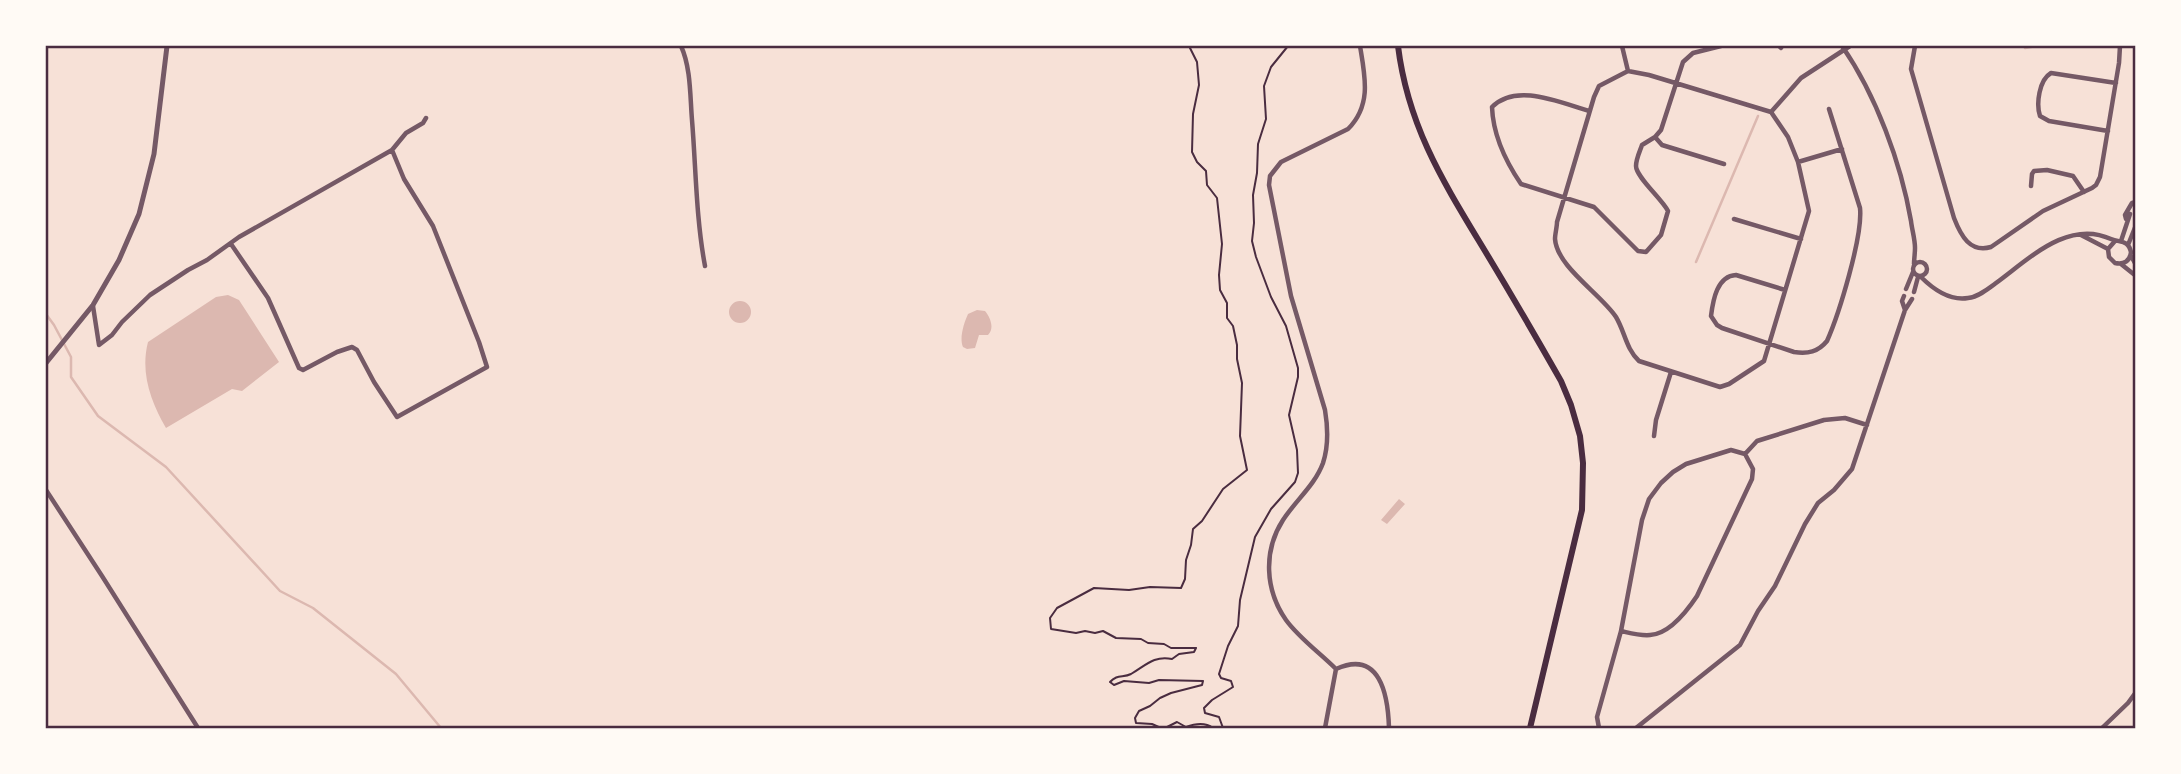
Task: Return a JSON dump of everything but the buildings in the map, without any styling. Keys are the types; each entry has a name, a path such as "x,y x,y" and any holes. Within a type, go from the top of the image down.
{"main road":[{"path":"1398,46 1414,118 1432,162 1561,381 1580,436 1584,489 1579,530 1531,729"}],"street":[{"path":"46,363 93,305 119,260 139,215 154,154 167,46"},
{"path":"681,46 685,54 692,99 698,205 705,266"},
{"path":"1336,669 1288,623 1270,587 1270,556 1275,537 1282,522 1310,486 1322,464 1328,427 1291,296 1269,185 1270,176 1281,162 1348,129 1356,121 1362,111 1366,78 1360,46"},
{"path":"1622,46 1628,71"},
{"path":"1589,111 1525,94 1497,102 1492,107 1492,116 1508,163 1521,184 1594,207 1638,251 1646,252 1661,235 1668,211 1636,170 1642,145 1661,130 1683,62 1688,56 1721,46"},
{"path":"1771,112 1801,78 1843,47 1850,46"},
{"path":"1915,46 1910,69 1954,218 1959,231 1970,245 1978,248 1992,247 2043,211 2096,185 2100,177 2108,131 2120,46"},
{"path":"1843,47 1880,117 1907,198 1915,248 1913,272 1906,289"},
{"path":"1628,71 1771,112 1788,137 1798,162 1809,211 1765,361 1720,387 1639,361 1631,354 1616,318 1571,269 1558,249 1555,238 1564,197 1589,111 1599,86 1628,71"},
{"path":"2108,131 2049,121 2040,116 2038,106 2043,81 2051,73 2116,83"},
{"path":"1785,290 1730,275 1720,283 1711,316 1717,325 1805,354 1822,347 1831,333 1860,231 1861,218 1829,109"},
{"path":"93,305 99,345 150,295 239,237 391,150 406,133 423,123 426,118"},
{"path":"1655,137 1662,145 1724,164"},
{"path":"1798,162 1842,149"},
{"path":"230,244 268,298 299,368 303,369 352,347 357,350 397,417 487,367 433,226 404,179 391,150"},
{"path":"2031,186 2034,171 2047,170 2073,176 2084,192"},
{"path":"2108,249 2118,241 2132,210"},
{"path":"1734,219 1801,239"},
{"path":"2136,225 2128,244 2136,265"},
{"path":"1913,272 1946,295 1964,299 1990,288 2060,239 2090,233 2128,244"},
{"path":"2081,235 2108,249"},
{"path":"1915,248 1934,288"},
{"path":"2108,249 2110,260 2121,264 2136,276"},
{"path":"2121,264 2131,255"},
{"path":"1914,264 1923,263"},
{"path":"1909,279 1925,275 1927,271"},
{"path":"1914,292 1918,278"},
{"path":"1904,296 1902,300 1905,310"},
{"path":"1636,729 1740,645 1775,586 1811,513 1852,469 1905,310 1912,299"},
{"path":"1654,436 1656,420 1671,372"},
{"path":"1745,454 1757,441 1824,419 1845,418 1867,425"},
{"path":"1598,729 1597,718 1621,631 1642,520 1649,499 1661,483 1686,464 1731,450 1745,454 1753,469 1752,479 1697,596 1686,612 1654,635 1621,631"},
{"path":"46,490 198,729"},
{"path":"1336,669 1354,663 1364,664 1376,673 1383,691 1389,729"},
{"path":"1325,729 1336,669"},
{"path":"2102,729 2136,692"}],"path":[{"path":"1189,46 1197,62 1199,85 1192,114 1192,152 1206,171 1207,185 1217,202 1222,244 1220,290 1227,303 1227,318 1233,326 1237,345 1241,380 1240,436 1247,470 1225,487 1202,522 1193,529 1185,579 1181,588 1094,588 1060,606 1049,622 1050,628 1056,631 1103,631 1116,638 1141,639 1171,648 1196,648 1194,652 1172,659 1163,658 1145,663 1131,673 1116,676 1110,682 1114,685 1124,681 1203,681 1202,685 1162,696 1139,711 1135,718 1136,723 1152,724 1163,729 1179,722 1186,727 1205,724 1213,729"},
{"path":"1223,729 1220,719 1205,713 1203,708 1233,687 1231,681 1219,674 1239,621 1240,600 1252,544 1267,515 1293,485 1298,472 1297,450 1289,415 1298,368 1286,326 1255,257 1252,242 1252,195 1257,173 1258,145 1266,120 1264,86 1271,67 1288,46"}],"shaded area":[{"path":"228,295 239,300 279,362 242,391 232,389 166,428 148,387 145,365 148,342 216,297"},
{"path":"740,301 748,304 751,312 748,320 740,323 732,320 729,312 732,304"},
{"path":"977,310 987,313 991,329 988,335 979,335 975,348 967,349 962,343 964,326 968,314"},
{"path":"1399,499 1405,504 1387,524 1381,520"}],"waterway":[{"path":"2025,48 2036,46"},
{"path":"1696,262 1758,116"},
{"path":"46,314 71,357 71,377 98,416 166,467 280,591 313,608 396,674 441,728"}]}
